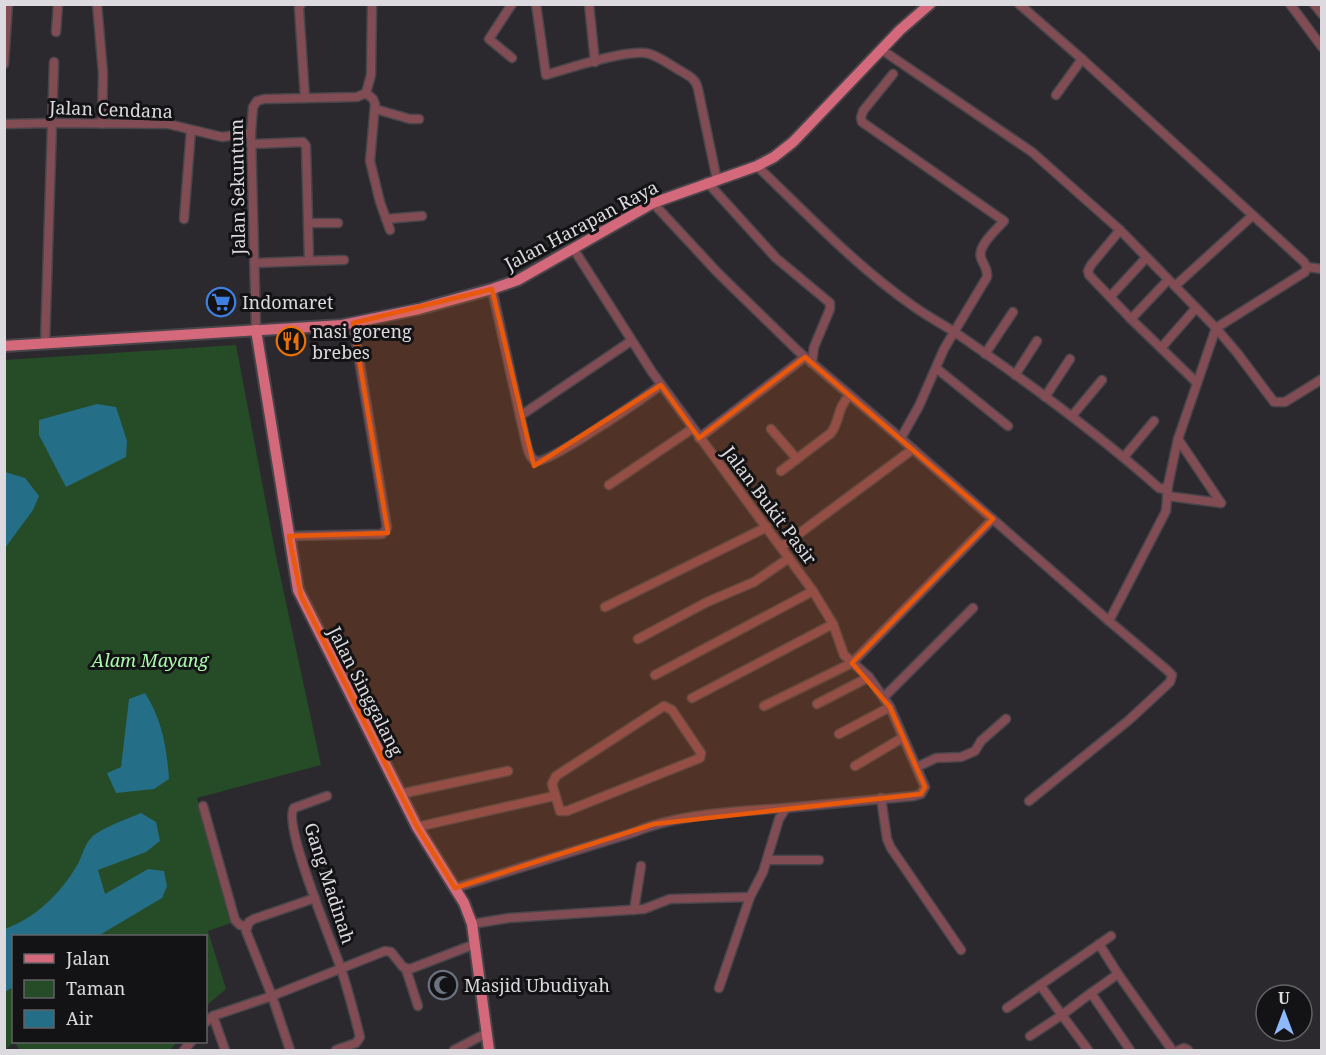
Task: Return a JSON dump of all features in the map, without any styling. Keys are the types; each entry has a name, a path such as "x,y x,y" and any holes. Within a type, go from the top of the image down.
{"main road":[{"name":"Jalan Harapan Raya","path":"4,346 353,323 419,309 518,280 653,203 774,158 793,142 900,30 930,4"},
{"name":"Jalan Singgalang","path":"256,330 289,536 301,596 417,828 464,903 472,924 489,1050"}],"street":[{"path":"4,64 8,4"},
{"path":"56,32 58,4"},
{"path":"97,4 103,73 102,124"},
{"path":"301,4 299,8 304,98"},
{"path":"372,4 371,75 366,93 373,99 375,109 370,161 390,230"},
{"path":"512,4 489,39 512,58"},
{"path":"536,4 546,75 639,53 648,54 667,62 695,80 712,181 776,258 830,303 830,309 809,360 699,438"},
{"path":"589,4 595,62"},
{"path":"1019,4 1082,59 1307,267"},
{"path":"1290,4 1322,47"},
{"path":"1314,4 1322,14"},
{"path":"882,50 1032,152 1120,230 1216,328 1274,402 1285,402 1322,380"},
{"path":"1056,95 1082,59"},
{"path":"45,344 54,62"},
{"path":"893,74 863,111 862,122 1004,221 980,251 988,273 987,277 944,349 902,438"},
{"name":"Jalan Sekuntum","path":"256,330 251,144 253,107 257,101 264,99 357,97 366,93"},
{"path":"375,109 410,119 419,119"},
{"name":"Jalan Cendana","path":"4,124 168,124 222,137 251,133"},
{"path":"184,219 191,130"},
{"path":"251,144 303,142 306,144 309,261"},
{"path":"757,166 838,244 913,307 955,332 1045,396 1163,487 1167,496 1166,511 1110,621"},
{"path":"653,203 718,273 809,360 902,438 1172,675 1170,682 1129,720 1029,801"},
{"path":"386,219 422,216"},
{"path":"1131,319 1252,216"},
{"path":"308,224 338,223"},
{"path":"1120,230 1088,271 1131,319 1197,383"},
{"name":"Jalan Bukit Pasir","path":"573,248 661,385 813,591 833,624 844,655 869,677 890,707 925,787 921,794 881,798"},
{"path":"1110,297 1146,258"},
{"path":"255,263 344,260"},
{"path":"1307,267 1322,268"},
{"path":"1163,487 1216,328 1305,272 1307,267"},
{"path":"492,289 520,416 532,458 540,462 575,442 661,385"},
{"path":"1161,348 1196,308"},
{"path":"985,354 1013,312"},
{"path":"289,536 382,534 387,528 353,323"},
{"path":"520,416 631,341"},
{"path":"1015,375 1037,341"},
{"path":"1045,396 1071,359"},
{"path":"936,368 1008,426"},
{"path":"1072,416 1102,380"},
{"path":"781,471 831,433 841,405 850,395"},
{"path":"1124,457 1154,421"},
{"path":"609,485 692,429"},
{"path":"771,429 796,459"},
{"path":"1167,496 1221,502 1178,439"},
{"path":"781,547 913,449"},
{"path":"764,706 852,663 993,519"},
{"path":"605,607 767,527"},
{"path":"638,639 707,602 754,582 789,558"},
{"path":"656,675 813,591"},
{"path":"884,697 973,608"},
{"path":"692,698 833,624"},
{"path":"817,704 869,677"},
{"path":"664,706 672,710 702,756 567,811 558,810 554,796 552,784 556,776 664,706"},
{"path":"839,734 890,707"},
{"path":"917,767 936,758 961,757 975,751 981,741 1006,719"},
{"path":"855,766 903,738"},
{"path":"400,794 508,771"},
{"name":"Gang Madinah","path":"327,796 291,811 298,849 341,967 360,1037 356,1043 336,1050"},
{"path":"417,828 554,796"},
{"path":"455,888 621,837 654,824 684,818 881,798 887,839 891,848 961,950"},
{"path":"203,806 235,920 240,925 247,926"},
{"path":"719,988 750,897 767,860 779,819 786,808"},
{"path":"767,860 819,860"},
{"path":"634,910 641,866"},
{"path":"472,924 509,918 644,909 670,899 750,897"},
{"path":"290,1050 272,996 246,931 247,926 254,919 315,898"},
{"path":"1007,1008 1111,936"},
{"path":"406,969 475,944"},
{"path":"1099,945 1172,1050"},
{"path":"207,1021 213,1016 388,951 406,969 418,1006"},
{"path":"1030,1036 1118,974"},
{"path":"1040,986 1088,1050"},
{"path":"1091,993 1131,1050"},
{"path":"213,1016 225,1050"},
{"path":"454,1050 487,1033"},
{"path":"1179,1050 1184,1048 1188,1050"}],"highlighted area":[{"path":"492,289 534,466 661,385 699,438 805,357 993,519 852,663 890,707 925,787 921,794 654,824 455,888 417,827 301,596 289,536 388,533 353,323"}],"green space":[{"name":"Alam Mayang","path":"236,345 276,556 321,765 197,798 231,923 208,931 226,989 207,1005 207,935 12,935 13,1043 5,1050 5,360"},
{"path":"15,1043 176,1043 170,1050 20,1050"}],"water":[{"path":"97,404 116,407 127,441 126,457 66,487 39,435 39,420"},
{"path":"5,472 25,478 39,496 33,510 5,548"},
{"path":"145,693 156,713 163,734 169,779 154,789 116,793 107,773 121,767 129,699"},
{"path":"141,813 156,822 160,841 146,852 98,870 105,894 148,869 164,871 167,886 162,898 100,935 12,935 12,988 5,992 5,929 46,904 70,877 91,838"}],"place":[{"name":"Indomaret","path":"221,302"},
{"name":"nasi goreng brebes","path":"291,341"},
{"name":"Masjid Ubudiyah","path":"443,985"}]}
